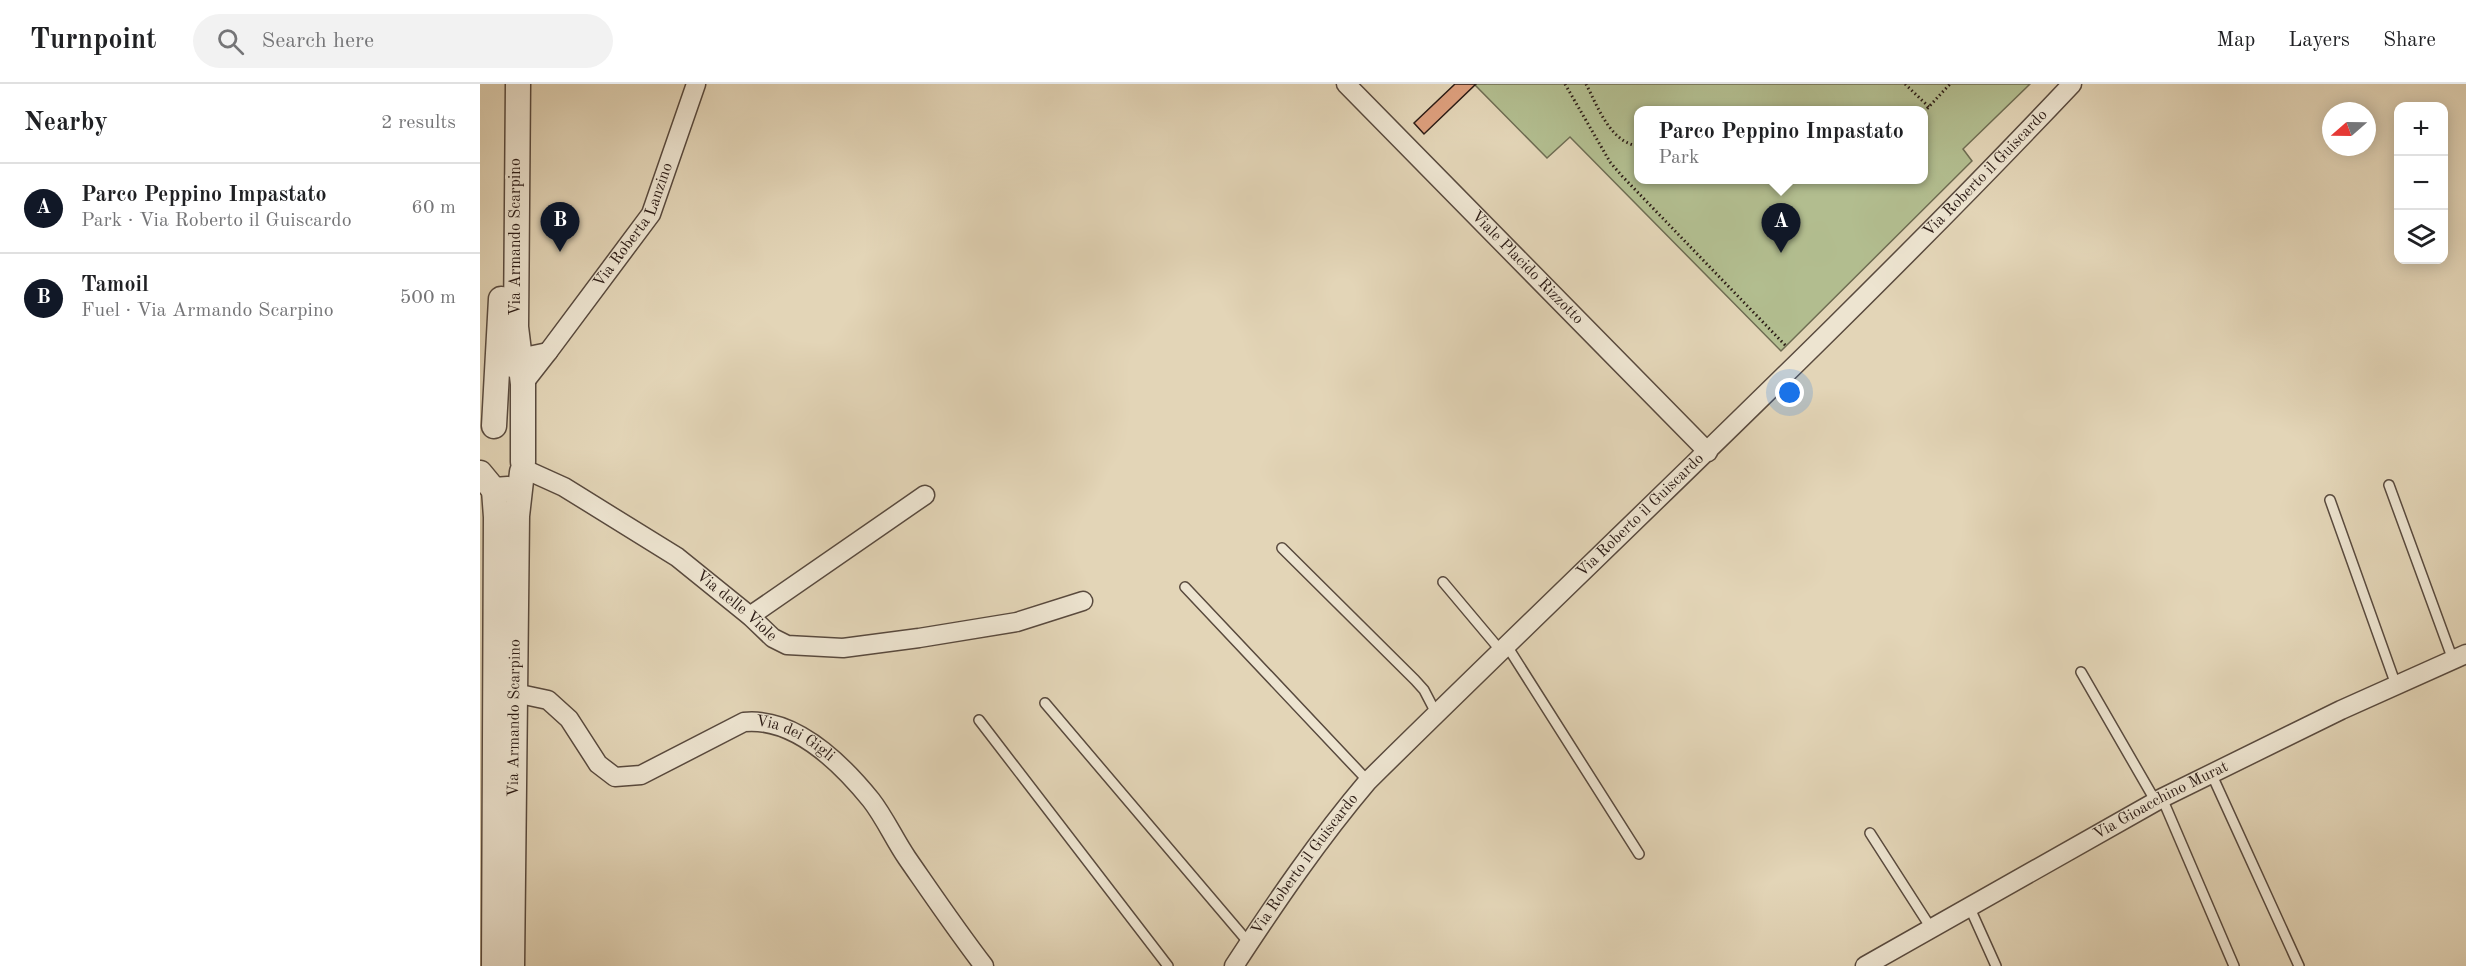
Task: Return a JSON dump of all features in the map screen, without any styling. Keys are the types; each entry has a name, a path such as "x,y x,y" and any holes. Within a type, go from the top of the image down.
{"street":[{"name":"Via Armando Scarpino","path":"487,435 494,391 500,324 502,84"},
{"name":"Via Armando Scarpino","path":"512,966 517,516 522,467 523,384 516,327 518,84"},
{"name":"Via Roberta Lanzino","path":"523,384 651,214 696,84"},
{"name":"Viale Placido Rizzotto","path":"1346,84 1708,452"},
{"name":"Via Roberto il Guiscardo","path":"1234,966 1324,834 1368,781 1708,452 1986,175 2072,84"},
{"path":"494,391 519,358 548,352"},
{"path":"487,435 503,426 515,436 522,467 518,481 511,488 501,491 487,482"},
{"name":"Via delle Viole","path":"522,467 564,487 677,557 750,616 773,638 787,645 843,648 1017,622 1083,601"},
{"name":"Via Armando Scarpino","path":"487,482 496,517 494,966"},
{"path":"750,616 925,495"},
{"name":"Via Gioacchino Murat","path":"1865,966 2159,800 2211,773 2459,657"},
{"name":"Via dei Gigli","path":"515,693 548,700 569,719 598,764 615,777 641,775 744,722 753,721 795,733 818,747 872,801 905,855 984,966"}],"lane":[{"path":"2389,484 2459,657"},
{"path":"2330,500 2396,685"},
{"path":"1281,548 1415,680 1424,690 1436,713"},
{"path":"1443,582 1504,649 1639,854"},
{"path":"1185,587 1368,781"},
{"path":"2081,672 2159,800 2234,966"},
{"path":"1045,703 1249,943"},
{"path":"979,720 1168,966"},
{"path":"2211,773 2299,966"},
{"path":"1870,832 1931,928"},
{"path":"1969,906 1996,966"}],"path":[{"path":"1565,84 1611,162 1622,176 1786,346"},
{"path":"1586,84 1615,135 1634,145"},
{"path":"1905,84 1928,106"},
{"path":"1929,107 1950,84"}],"green space":[{"path":"1474,84 2030,84 1963,149 1972,161 1781,351 1570,137 1547,158"}],"building":[{"path":"1455,84 1476,84 1424,134 1414,123"}],"place":[{"name":"Tamoil","path":"560,252"},
{"name":"Parco Peppino Impastato","path":"1781,253"}]}
